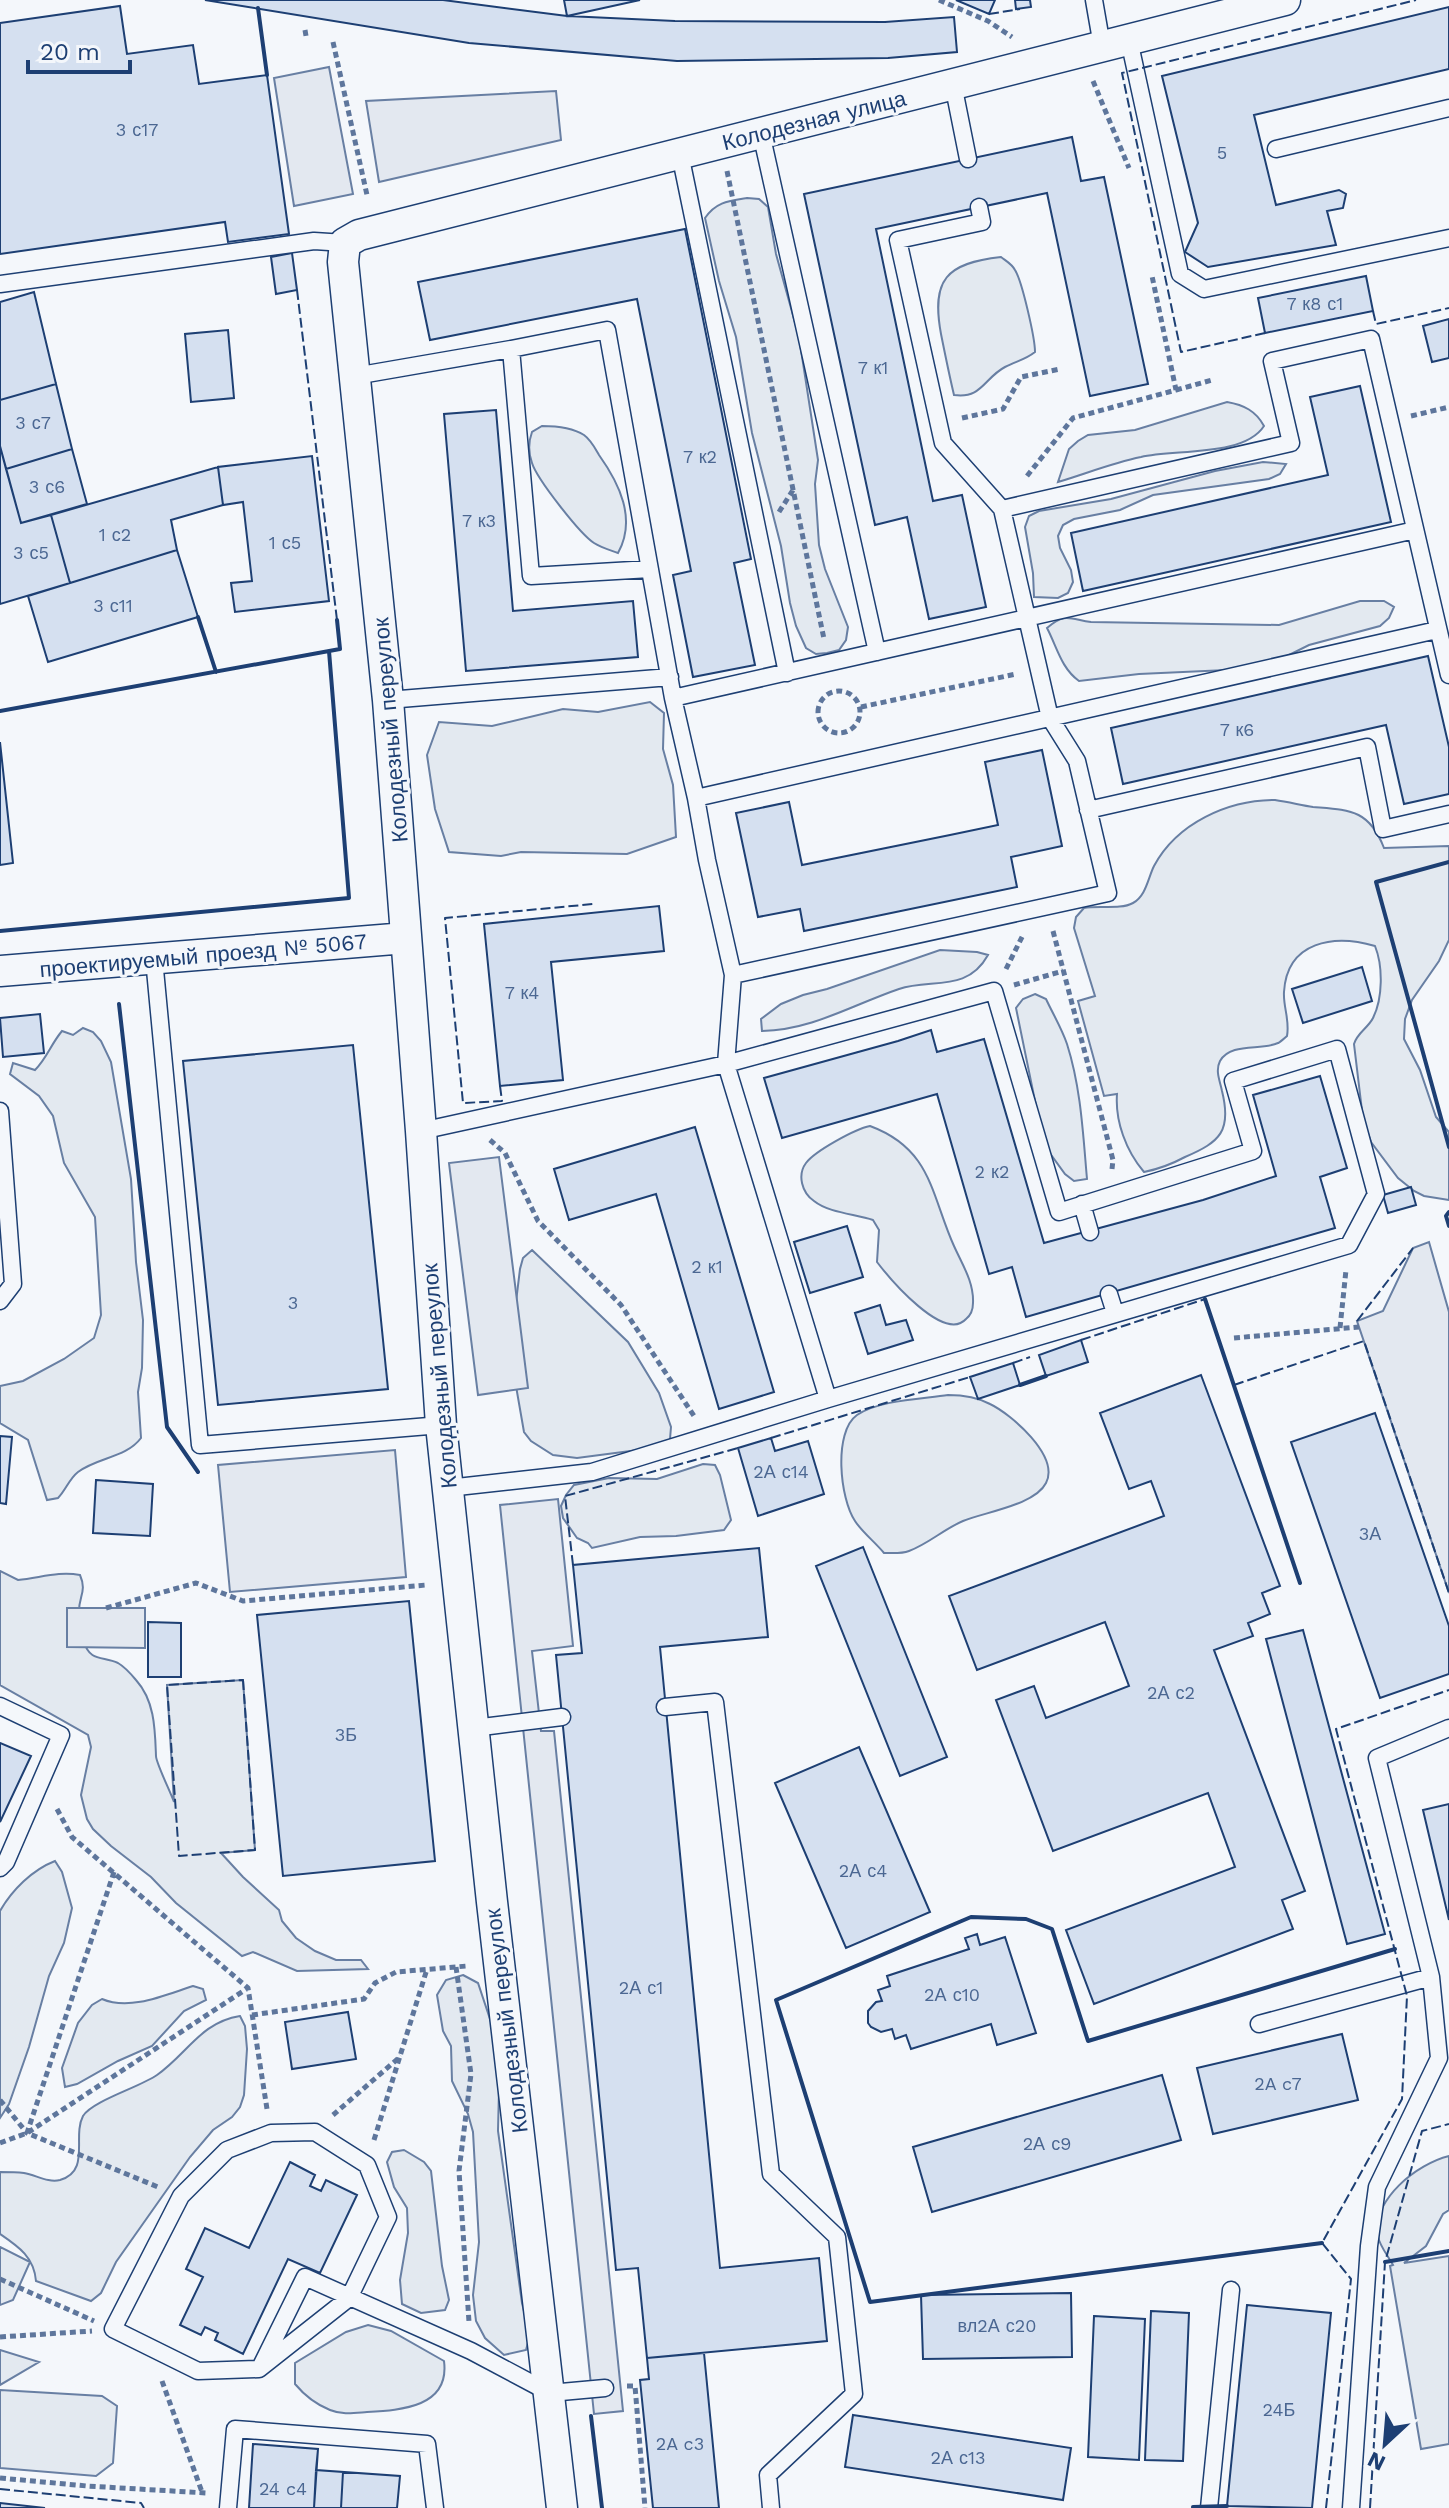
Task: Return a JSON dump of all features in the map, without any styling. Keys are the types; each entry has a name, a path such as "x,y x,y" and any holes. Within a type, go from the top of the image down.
{"street":[{"name":"Колодезная улица","path":"345,243 359,235 1285,0"},
{"name":"Колодезный переулок","path":"345,243 343,262 388,700 441,1425 562,2508"},
{"name":"проектируемый проезд № 5067","path":"0,971 406,938"}],"lane":[{"path":"1094,0 1116,43 1180,274 1204,289 1449,238"},
{"path":"953,84 968,159"},
{"path":"1276,149 1449,108"},
{"path":"761,133 877,652"},
{"path":"680,154 787,673"},
{"path":"733,975 1108,893 1077,761 1050,718 1002,509 943,443 898,240 982,222 979,207"},
{"path":"0,284 314,241 345,243"},
{"path":"355,376 607,330 673,698 733,975 726,1064 828,1399"},
{"path":"1002,509 1291,443 1272,361 1371,339 1449,675"},
{"path":"511,349 531,576 650,569"},
{"path":"673,698 1415,530"},
{"path":"696,798 1437,630"},
{"path":"388,700 670,677"},
{"path":"1088,810 1367,747 1383,829 1449,814"},
{"path":"154,959 200,1445 441,1425"},
{"path":"421,1131 726,1064 994,991 1059,1212 1253,1151 1233,1081 1337,1049 1376,1194 1349,1245 592,1472 448,1488"},
{"path":"0,1111 13,1284 0,1301"},
{"path":"1082,1204 1090,1232"},
{"path":"1109,1294 1115,1313"},
{"path":"665,1707 715,1702 771,2174 837,2237 854,2394 768,2475 771,2508"},
{"path":"0,1706 61,1735 6,1862 0,1868"},
{"path":"474,1728 562,1717"},
{"path":"1351,2508 1369,2246 1377,2187 1439,2058 1431,1977 1377,1758 1449,1728"},
{"path":"1259,2024 1431,1977"},
{"path":"315,2132 367,2165 388,2217 349,2298 259,2369 198,2371 113,2329 181,2196 227,2150 271,2133 315,2132"},
{"path":"259,2369 305,2277 471,2351 550,2393 605,2388"},
{"path":"1209,2508 1231,2290"},
{"path":"229,2501 235,2429 427,2444 435,2508"}],"path":[{"path":"939,0 988,21 1016,39"},
{"path":"333,42 367,195"},
{"path":"1091,77 1129,168 1132,183"},
{"path":"721,144 835,691"},
{"path":"1151,272 1176,390"},
{"path":"939,424 1003,409 1021,377 1060,369"},
{"path":"1002,509 1073,418 1212,380"},
{"path":"1389,420 1449,407"},
{"path":"861,707 1039,669"},
{"path":"835,691 849,693 861,707 861,717 849,732 830,732 818,717 822,699 835,691"},
{"path":"1041,908 1063,971 1113,1160"},
{"path":"994,991 1041,908"},
{"path":"994,991 1063,971"},
{"path":"468,1120 505,1153 538,1221 621,1305 707,1437"},
{"path":"1340,1328 1349,1245"},
{"path":"1234,1338 1359,1327"},
{"path":"106,1608 196,1583 243,1601 436,1584"},
{"path":"48,1765 55,1805 72,1837 248,1988 271,2133"},
{"path":"27,2133 114,1872"},
{"path":"252,2015 364,1999 375,1983 396,1972 471,1965"},
{"path":"456,1967 471,2074 459,2171 471,2351"},
{"path":"367,2165 427,1969"},
{"path":"0,2143 27,2133 248,1988"},
{"path":"315,2132 401,2056"},
{"path":"0,2100 27,2133 181,2196"},
{"path":"0,2279 113,2329"},
{"path":"0,2337 113,2329"},
{"path":"150,2346 205,2500"},
{"path":"605,2388 635,2386 645,2508"},
{"path":"0,2478 202,2493 229,2501"}],"shaded area":[{"path":"329,67 353,194 294,206 274,78"},
{"path":"556,91 561,140 379,182 366,101"},
{"path":"747,198 759,199 768,207 776,254 799,337 818,460 815,484 819,545 848,627 846,640 839,650 827,653 816,654 806,648 796,626 781,546 752,433 736,337 705,218 718,205"},
{"path":"1001,257 1018,276 1035,352 998,372 977,391 954,395 938,315 941,287 955,270 967,264"},
{"path":"1227,402 1249,410 1264,426 1241,443 1141,457 1058,482 1069,449 1088,435 1135,430"},
{"path":"542,426 564,428 584,435 606,466 619,489 626,514 626,527 618,553 597,545 579,529 536,471 529,444 532,432"},
{"path":"1263,462 1286,464 1280,474 1269,479 1153,495 1120,510 1074,519 1063,525 1058,536 1060,548 1071,570 1073,582 1068,593 1058,598 1034,597 1025,527 1029,516 1039,511 1111,499 1215,471"},
{"path":"1360,601 1384,601 1394,607 1389,618 1380,626 1309,645 1277,661 1227,670 1139,674 1079,681 1064,664 1047,628 1068,618 1091,622 1279,625"},
{"path":"650,702 664,713 663,749 673,785 676,837 627,854 521,852 501,856 449,852 435,809 427,755 439,722 492,726 563,709 598,712"},
{"path":"1275,800 1356,814 1372,826 1384,848 1449,846 1449,940 1439,961 1412,1000 1405,1019 1404,1039 1420,1070 1436,1117 1449,1132 1449,1200 1424,1196 1398,1178 1371,1142 1363,1119 1354,1044 1373,1018 1379,1001 1381,972 1375,946 1359,942 1329,942 1315,945 1294,962 1287,975 1284,992 1287,1036 1279,1043 1231,1051 1220,1061 1218,1072 1225,1105 1224,1126 1207,1146 1165,1166 1144,1172 1123,1135 1117,1094 1104,1096 1078,1001 1095,996 1074,928 1076,917 1084,908 1122,906 1137,900 1164,851 1190,826 1240,804"},
{"path":"940,950 988,955 970,975 959,980 899,989 815,1021 762,1031 761,1019 781,1004"},
{"path":"1035,994 1046,999 1065,1038 1072,1061 1081,1111 1087,1179 1074,1181 1065,1174 1044,1145 1016,1008 1023,999"},
{"path":"83,1028 93,1032 101,1041 111,1062 131,1179 143,1320 138,1392 141,1438 128,1450 78,1472 58,1498 47,1500 28,1440 0,1423 0,1386 23,1381 64,1359 94,1338 101,1315 95,1217 64,1163 53,1116 39,1096 10,1074 13,1063 35,1070 62,1031 73,1035"},
{"path":"870,1126 906,1147 918,1161 934,1192 972,1288 971,1312 956,1324 945,1323 918,1306 877,1262 879,1230 873,1220 820,1205 804,1189 801,1178 803,1168 811,1158 836,1141"},
{"path":"499,1157 528,1388 478,1395 449,1163"},
{"path":"1429,1242 1449,1312 1449,1593 1357,1321 1383,1311 1413,1248"},
{"path":"532,1250 628,1342 659,1393 671,1427 670,1439 661,1447 577,1458 553,1455 531,1441 524,1432 511,1343 520,1269 523,1258"},
{"path":"948,1395 985,1402 1021,1426 1046,1461 1046,1483 1040,1491 1021,1502 963,1521 916,1548 903,1553 884,1553 858,1525 850,1511 841,1466 844,1436 849,1424 866,1410 901,1401"},
{"path":"395,1450 406,1577 230,1592 218,1465"},
{"path":"703,1464 715,1465 720,1475 731,1520 724,1530 640,1537 592,1548 577,1538 563,1518 561,1506 574,1485 609,1478 657,1479"},
{"path":"558,1499 573,1646 532,1651 541,1731 554,1731 623,2411 594,2414 500,1505"},
{"path":"0,1571 18,1580 57,1574 80,1575 83,1589 79,1611 87,1648 93,1656 121,1665 142,1688 153,1716 157,1760 174,1802 167,1685 243,1680 255,1850 221,1853 279,1910 282,1921 296,1938 336,1960 361,1960 368,1969 297,1971 253,1952 242,1956 176,1903 151,1877 93,1829 81,1795 91,1747 88,1735 0,1685"},
{"path":"67,1608 145,1608 145,1648 67,1647"},
{"path":"55,1861 62,1872 72,1908 64,1943 49,1976 29,2047 9,2104 0,2118 0,1911 23,1882"},
{"path":"463,1975 478,1983 500,2049 498,2131 522,2303 530,2335 526,2350 504,2355 485,2338 476,2321 473,2295 479,2242 473,2132 452,2081 451,2046 443,2031 437,1995 446,1980"},
{"path":"193,1986 203,1989 206,2000 184,2011 152,2046 77,2084 65,2087 62,2068 78,2023 92,2005 102,1999 136,2003"},
{"path":"240,2016 245,2026 247,2049 244,2095 240,2107 232,2117 213,2130 190,2157 116,2262 101,2293 91,2301 36,2281 29,2259 0,2234 0,2172 24,2173 51,2180 69,2176 78,2161 80,2124 88,2110 157,2075 205,2032 226,2019"},
{"path":"404,2150 424,2162 431,2171 449,2300 445,2310 421,2313 402,2304 400,2280 408,2233 407,2208 394,2187 387,2162 392,2152"},
{"path":"1449,2156 1449,2210 1443,2214 1426,2246 1404,2263 1449,2256 1449,2444 1421,2449 1390,2266 1393,2265 1379,2239 1378,2222 1382,2209 1399,2185 1424,2167"},
{"path":"0,2247 30,2262 13,2300 0,2305"},
{"path":"368,2325 391,2331 444,2361 444,2376 432,2397 395,2410 344,2413 320,2405 295,2384 295,2363 346,2332"},
{"path":"0,2350 39,2362 0,2385"},
{"path":"0,2390 102,2396 117,2406 113,2463 96,2476 0,2468"}],"building":[{"path":"205,0 443,0 567,16 675,21 885,22 954,17 957,52 888,58 677,61 469,43"},
{"path":"564,0 640,0 567,16"},
{"path":"956,0 995,0 989,14"},
{"path":"1015,0 1030,0 1031,7 1016,9"},
{"path":"120,6 127,54 193,45 199,84 267,75 289,234 228,242 225,222 0,254 0,23"},
{"path":"1449,7 1449,69 1254,115 1276,205 1339,190 1346,194 1343,208 1327,211 1336,245 1208,267 1185,252 1198,223 1162,76"},
{"path":"1072,137 1081,181 1104,177 1148,384 1090,396 1047,193 876,229 933,501 962,495 986,607 929,619 907,517 875,525 804,194"},
{"path":"685,229 751,559 734,563 755,665 693,677 673,575 691,571 637,299 430,340 418,282"},
{"path":"292,253 297,290 276,294 271,257"},
{"path":"1366,276 1373,311 1265,333 1258,298"},
{"path":"34,292 56,384 0,400 0,302"},
{"path":"1449,319 1449,358 1432,362 1423,326"},
{"path":"228,330 234,398 191,402 185,334"},
{"path":"56,384 72,449 6,469 0,446 0,400"},
{"path":"1360,386 1391,522 1083,591 1071,533 1328,475 1310,397"},
{"path":"496,410 513,611 633,601 638,657 466,671 444,414"},
{"path":"0,446 21,523 51,515 70,583 0,604"},
{"path":"72,449 87,504 21,523 6,469"},
{"path":"312,456 329,601 235,612 231,583 252,581 243,502 223,505 218,467"},
{"path":"218,467 223,505 171,520 177,550 70,583 51,515"},
{"path":"177,550 198,617 48,662 28,596"},
{"path":"1428,656 1449,747 1449,794 1404,804 1386,725 1123,784 1111,728"},
{"path":"0,742 13,863 0,865"},
{"path":"1042,750 1062,846 1011,857 1017,887 804,931 800,909 758,917 736,813 789,802 802,865 950,835 998,825 985,762"},
{"path":"659,906 664,951 551,962 563,1080 500,1086 484,924"},
{"path":"1362,967 1372,1001 1303,1023 1292,989"},
{"path":"40,1014 44,1053 3,1057 0,1018"},
{"path":"931,1030 937,1052 984,1039 1044,1243 1203,1200 1276,1176 1253,1095 1320,1076 1347,1168 1320,1177 1335,1228 1026,1317 1012,1267 989,1274 937,1094 782,1138 764,1078"},
{"path":"353,1045 388,1389 218,1405 183,1061"},
{"path":"695,1127 774,1392 719,1409 656,1194 569,1220 554,1169"},
{"path":"1411,1187 1416,1205 1388,1213 1383,1195"},
{"path":"847,1226 863,1277 810,1293 794,1242"},
{"path":"880,1305 886,1325 906,1320 913,1340 868,1354 855,1313"},
{"path":"1081,1340 1088,1362 1046,1376 1039,1355"},
{"path":"1013,1363 1020,1385 978,1399 970,1377"},
{"path":"1201,1375 1280,1586 1262,1593 1270,1614 1248,1623 1253,1636 1214,1650 1305,1891 1282,1900 1293,1929 1094,2004 1066,1930 1235,1867 1208,1793 1053,1851 996,1700 1034,1686 1046,1718 1129,1686 1105,1622 977,1670 949,1596 1164,1516 1151,1481 1129,1489 1100,1413"},
{"path":"1375,1413 1449,1626 1449,1674 1380,1698 1291,1442"},
{"path":"0,1436 12,1437 6,1504 0,1503"},
{"path":"771,1438 775,1451 808,1441 824,1494 758,1516 738,1448"},
{"path":"96,1480 153,1484 150,1536 93,1533"},
{"path":"863,1547 947,1757 900,1776 816,1566"},
{"path":"759,1548 768,1637 660,1647 720,2268 819,2258 827,2341 647,2358 638,2268 616,2270 556,1655 582,1653 573,1565"},
{"path":"409,1601 435,1861 283,1876 257,1615"},
{"path":"148,1622 181,1623 181,1677 148,1677"},
{"path":"1303,1630 1385,1934 1347,1944 1266,1639"},
{"path":"0,1743 31,1756 0,1822"},
{"path":"859,1747 930,1912 846,1948 775,1783"},
{"path":"1449,1804 1449,1920 1423,1810"},
{"path":"977,1934 980,1945 1005,1937 1036,2033 997,2045 991,2024 911,2049 906,2035 895,2039 892,2029 881,2032 871,2027 868,2011 876,2002 882,2001 878,1990 890,1986 887,1976 969,1949 965,1938"},
{"path":"348,2012 356,2059 292,2069 285,2022"},
{"path":"1342,2034 1358,2100 1213,2134 1197,2068"},
{"path":"1162,2075 1181,2140 932,2212 913,2147"},
{"path":"290,2162 315,2175 310,2186 321,2191 326,2180 357,2195 320,2273 288,2259 243,2354 215,2340 218,2333 205,2327 201,2335 180,2325 203,2277 186,2269 205,2228 249,2248"},
{"path":"1071,2293 1072,2357 923,2359 921,2295"},
{"path":"1247,2305 1331,2313 1312,2508 1227,2506"},
{"path":"1151,2311 1189,2313 1183,2461 1145,2460"},
{"path":"1094,2316 1145,2319 1139,2460 1088,2457"},
{"path":"704,2353 719,2508 653,2508 640,2380 649,2379 647,2358"},
{"path":"853,2415 1071,2448 1063,2500 845,2467"},
{"path":"253,2444 318,2449 316,2470 400,2476 397,2508 249,2508"},
{"path":"253,2444 318,2449 314,2508 249,2508"},
{"path":"316,2470 343,2472 341,2508 314,2508"},
{"path":"343,2472 400,2476 397,2508 341,2508"},
{"path":"0,2503 45,2508 0,2508"}],"fence":[{"path":"1265,333 1181,352 1122,73 1416,0"},
{"path":"989,14 1020,9"},
{"path":"297,290 337,620"},
{"path":"1373,311 1376,324 1449,308"},
{"path":"500,1086 502,1101 463,1103 445,918 593,904"},
{"path":"1357,1321 1413,1248"},
{"path":"1081,1340 1205,1299"},
{"path":"1234,1385 1364,1341 1449,1593"},
{"path":"1013,1363 1030,1357"},
{"path":"771,1438 970,1377"},
{"path":"573,1565 565,1496 738,1448"},
{"path":"243,1680 255,1850 179,1856 167,1685 243,1680"},
{"path":"1326,2508 1351,2279 1322,2243 1402,2099 1407,1996 1336,1729 1449,1690"},
{"path":"1370,2508 1385,2262 1422,2131 1449,2124"},
{"path":"0,2489 141,2503 144,2508"}],"wall":[{"path":"258,8 267,75"},
{"path":"198,617 216,672"},
{"path":"0,711 340,649 337,620"},
{"path":"0,931 349,898 329,651"},
{"path":"1449,862 1376,882 1449,1147"},
{"path":"119,1004 167,1427 198,1472"},
{"path":"1449,1212 1446,1216 1449,1226"},
{"path":"1205,1299 1300,1583"},
{"path":"1020,1385 1046,1376"},
{"path":"1322,2243 870,2302 776,2000 971,1917 1026,1919 1052,1929 1088,2041 1395,1949"},
{"path":"1385,2262 1449,2251"},
{"path":"591,2416 602,2508"},
{"path":"1193,2507 1227,2506"}]}
